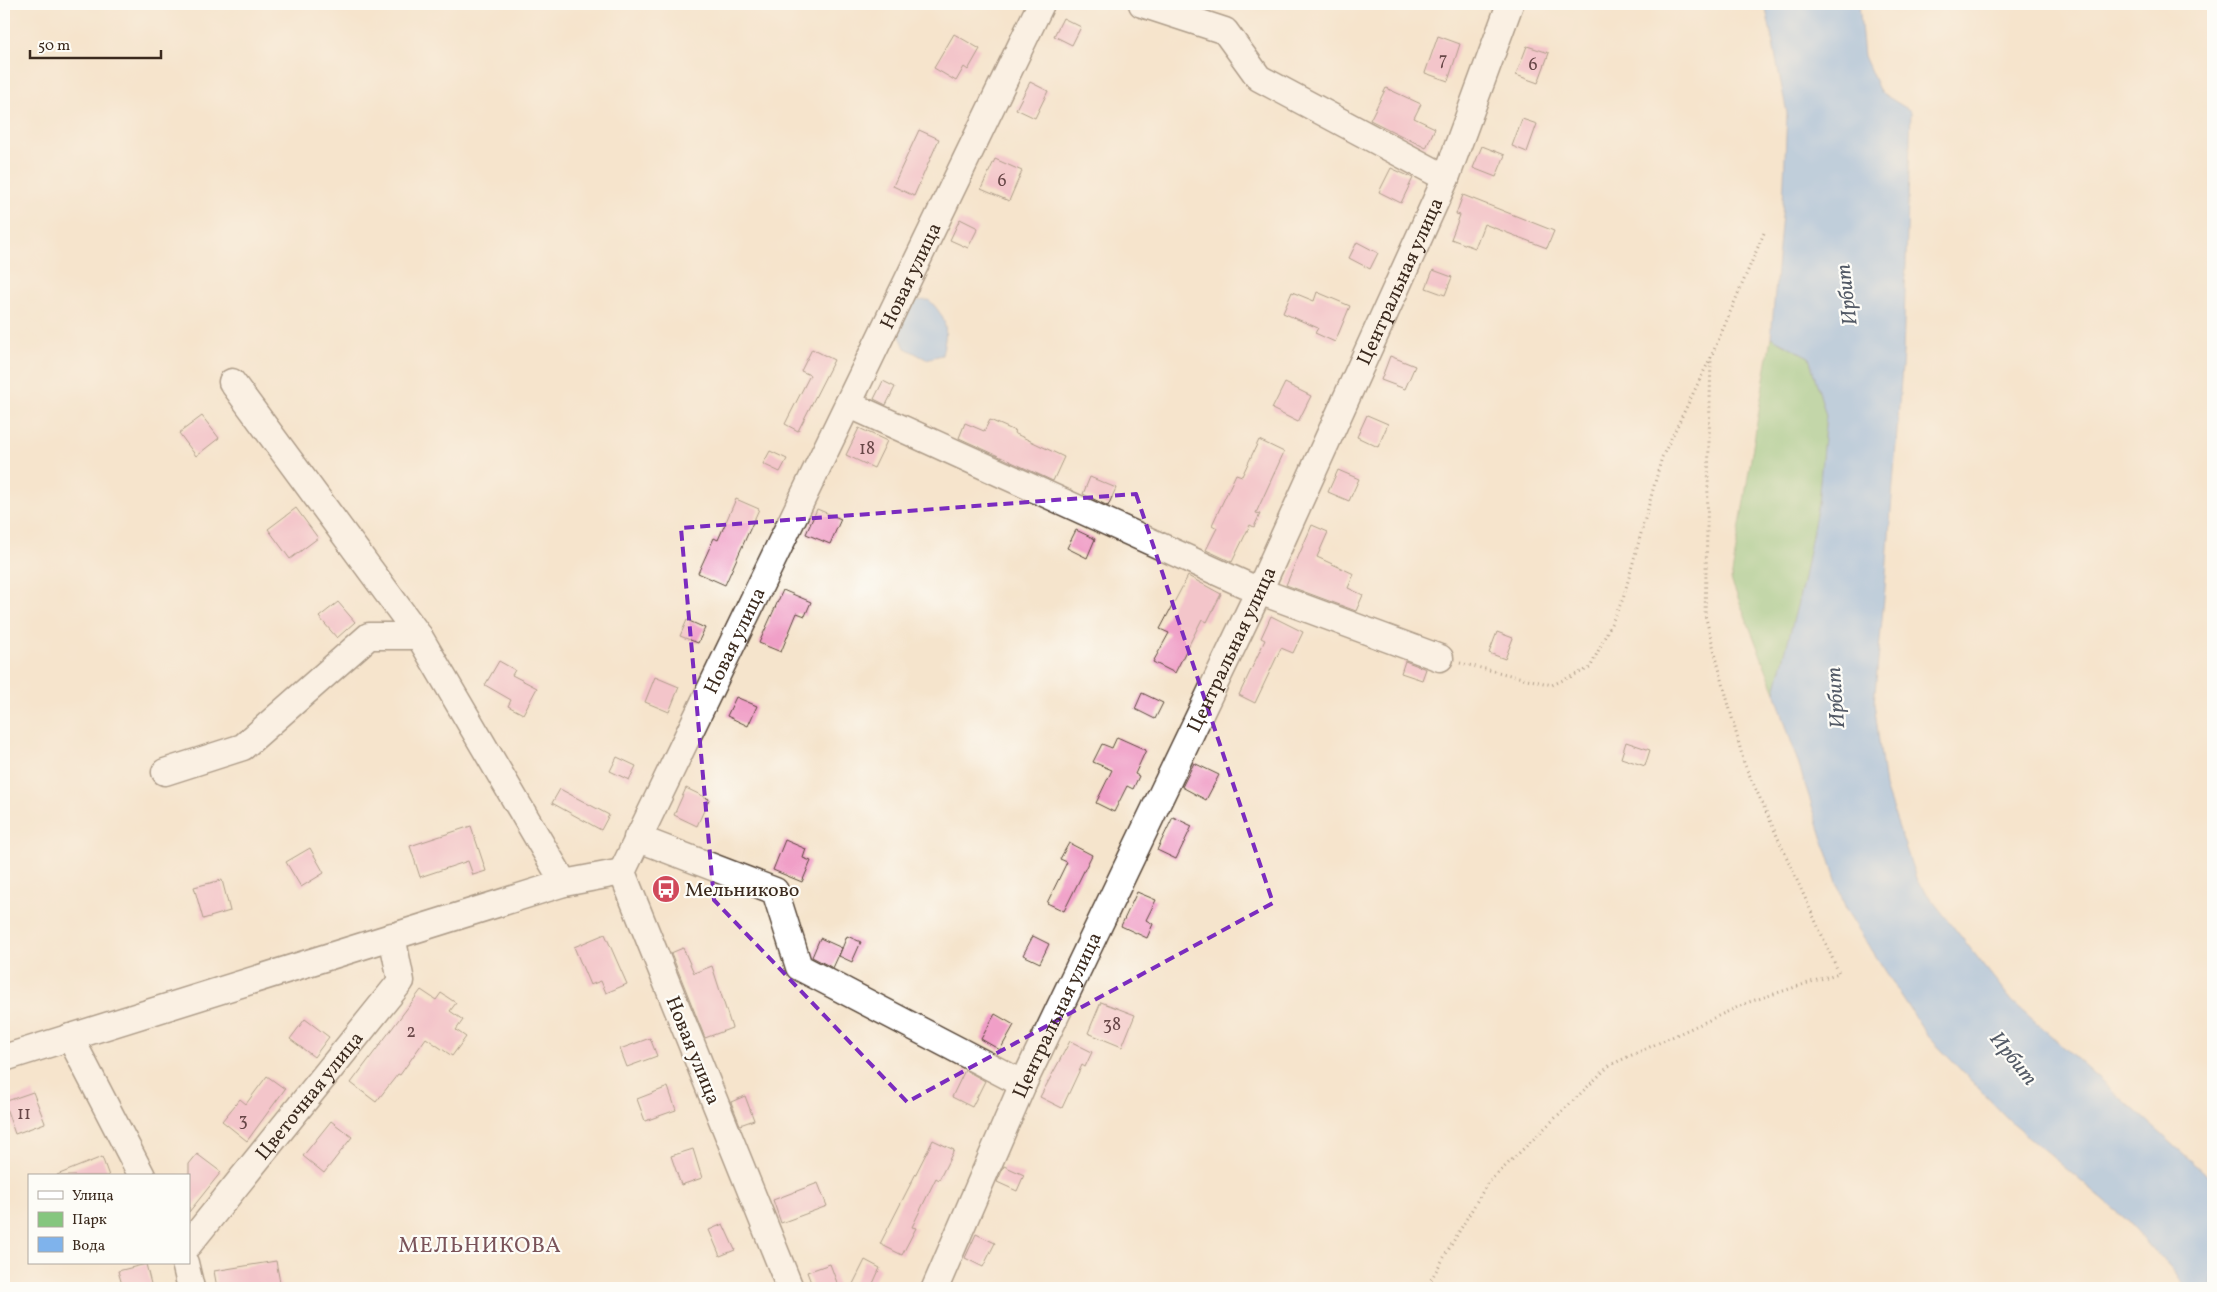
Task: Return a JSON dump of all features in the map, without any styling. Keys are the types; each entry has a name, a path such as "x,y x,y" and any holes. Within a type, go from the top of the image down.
{"street":[{"name":"Новая улица","path":"790,1288 622,872 1041,4"},
{"path":"1142,4 1225,30 1260,78 1446,178"},
{"name":"Центральная улица","path":"935,1288 1023,1084 1259,591 1446,178 1510,4"},
{"path":"232,382 419,636 564,883"},
{"path":"848,404 1259,591 1440,658"},
{"path":"165,772 243,747 369,636 419,636"},
{"path":"637,838 774,891 799,967 1023,1084"},
{"path":"4,1058 564,883 622,872"},
{"name":"Цветочная улица","path":"190,1243 401,981 392,936"},
{"path":"70,1037 141,1174"},
{"path":"185,1264 191,1288"}],"path":[{"path":"1440,658 1552,685 1590,668 1623,599 1662,457 1711,357 1764,233"},
{"path":"1426,1288 1487,1184 1610,1065 1749,1002 1839,973 1744,763 1705,615 1711,357"}],"highlighted area":[{"path":"1136,494 1273,903 907,1102 714,900 681,528"}],"green space":[{"path":"1771,337 1809,357 1826,415 1818,504 1803,583 1775,692 1731,580"}],"water":[{"name":"Ирбит","path":"1765,4 1859,4 1864,56 1880,92 1911,111 1903,353 1874,703 1885,787 1917,881 2012,1001 2204,1172 2213,1183 2213,1288 2188,1288 2128,1221 2011,1122 1927,1035 1846,910 1775,692 1803,583 1818,504 1826,415 1809,357 1771,337 1783,203 1787,113"},
{"path":"929,300 940,313 946,331 942,355 926,359 905,348 898,332 910,301"}],"building":[{"path":"1063,18 1081,27 1072,45 1054,36"},
{"path":"954,34 980,49 968,70 964,67 956,81 934,68"},
{"path":"1438,36 1460,44 1448,81 1425,73"},
{"path":"1527,46 1549,53 1538,83 1516,75"},
{"path":"1030,82 1048,91 1035,118 1016,109"},
{"path":"1386,88 1421,104 1414,118 1435,128 1426,148 1370,120"},
{"path":"1522,119 1537,124 1527,152 1512,146"},
{"path":"919,130 939,139 914,196 893,186"},
{"path":"1482,146 1505,155 1496,177 1473,168"},
{"path":"995,159 1022,171 1009,201 981,189"},
{"path":"1391,168 1413,178 1401,203 1379,192"},
{"path":"1463,195 1554,231 1547,248 1484,224 1475,248 1451,239 1460,215 1456,214"},
{"path":"960,219 978,228 968,248 950,240"},
{"path":"1357,242 1378,253 1370,269 1349,258"},
{"path":"1433,270 1452,277 1445,295 1426,288"},
{"path":"1292,292 1314,301 1317,292 1350,306 1335,342 1315,333 1318,328 1283,313"},
{"path":"812,349 834,360 798,431 785,424 810,375 801,371"},
{"path":"1390,356 1415,366 1405,389 1381,380"},
{"path":"883,381 895,387 886,405 874,399"},
{"path":"1285,383 1311,396 1298,422 1272,409"},
{"path":"1367,415 1388,424 1378,447 1357,437"},
{"path":"202,416 219,438 196,456 179,433"},
{"path":"990,420 1064,457 1053,481 959,438 965,423 984,431"},
{"path":"859,428 887,441 874,468 846,455"},
{"path":"1259,440 1284,452 1256,513 1260,514 1254,527 1250,525 1232,562 1206,550 1217,528 1212,525 1236,474 1242,476"},
{"path":"770,451 787,459 780,472 763,464"},
{"path":"1338,470 1359,479 1349,501 1328,492"},
{"path":"1090,477 1116,488 1108,506 1083,494"},
{"path":"736,499 759,509 725,585 698,573 714,538 718,540"},
{"path":"296,508 318,538 290,559 268,529"},
{"path":"817,509 841,519 830,544 806,534"},
{"path":"1312,525 1328,532 1317,557 1354,574 1348,588 1363,595 1356,611 1286,585"},
{"path":"1076,530 1095,539 1087,558 1067,548"},
{"path":"1188,576 1221,594 1207,622 1202,619 1175,673 1153,662 1169,633 1160,629"},
{"path":"783,590 811,602 805,616 797,613 781,652 759,643"},
{"path":"338,602 355,622 337,638 319,617"},
{"path":"1271,616 1303,632 1293,653 1281,648 1255,703 1239,695 1265,640 1261,638"},
{"path":"687,620 705,628 698,643 680,636"},
{"path":"1497,632 1513,638 1505,659 1489,653"},
{"path":"499,661 515,670 512,675 537,688 523,714 508,706 511,700 485,685"},
{"path":"1405,661 1426,669 1422,680 1401,673"},
{"path":"655,677 679,687 669,712 645,702"},
{"path":"1142,693 1163,703 1155,719 1135,709"},
{"path":"736,697 757,706 748,726 727,716"},
{"path":"1117,737 1146,750 1135,774 1139,776 1133,789 1127,786 1114,812 1096,803 1112,770 1093,762 1102,744 1112,748"},
{"path":"1626,742 1650,750 1645,766 1621,758"},
{"path":"617,757 636,766 629,780 610,771"},
{"path":"1194,763 1219,775 1206,800 1182,787"},
{"path":"686,788 709,799 697,826 674,815"},
{"path":"560,789 609,815 601,830 552,803"},
{"path":"1173,817 1192,826 1176,859 1157,850"},
{"path":"471,826 486,871 473,875 468,861 420,877 410,846"},
{"path":"785,840 806,849 803,858 811,861 802,882 773,870"},
{"path":"1069,843 1092,855 1064,911 1047,903 1067,862 1060,859"},
{"path":"310,848 324,873 301,887 286,862"},
{"path":"222,880 230,911 203,919 194,887"},
{"path":"1137,892 1156,900 1146,920 1153,924 1147,938 1121,926"},
{"path":"605,934 627,984 606,993 601,981 590,985 574,947"},
{"path":"847,936 861,942 852,962 839,956"},
{"path":"1033,936 1049,944 1040,963 1023,955"},
{"path":"820,938 842,948 833,968 812,957"},
{"path":"683,948 694,973 712,966 732,1028 705,1038 671,953"},
{"path":"421,990 436,1000 441,993 456,1003 450,1011 463,1020 456,1030 466,1037 452,1056 426,1038 400,1075 398,1074 376,1102 351,1083"},
{"path":"1101,1002 1135,1015 1122,1047 1088,1033"},
{"path":"995,1014 1014,1025 1000,1050 981,1039"},
{"path":"305,1019 329,1037 314,1057 290,1039"},
{"path":"650,1038 657,1056 627,1067 620,1049"},
{"path":"1070,1041 1092,1052 1085,1067 1082,1065 1062,1108 1040,1097"},
{"path":"965,1070 985,1081 972,1107 952,1097"},
{"path":"267,1076 285,1089 247,1141 222,1121 240,1099 246,1104"},
{"path":"668,1087 676,1110 645,1121 637,1099"},
{"path":"33,1092 45,1123 15,1134 4,1102"},
{"path":"745,1096 754,1120 740,1125 731,1102"},
{"path":"331,1121 352,1137 324,1173 303,1156"},
{"path":"933,1140 954,1150 939,1180 936,1178 912,1227 916,1228 902,1255 880,1244"},
{"path":"693,1149 702,1178 681,1185 671,1156"},
{"path":"197,1154 221,1172 190,1211 190,1174 189,1164"},
{"path":"102,1157 108,1174 60,1174"},
{"path":"1004,1166 1024,1175 1017,1191 997,1182"},
{"path":"818,1183 827,1206 781,1223 773,1200"},
{"path":"723,1224 735,1250 720,1256 709,1230"},
{"path":"976,1234 995,1243 983,1267 965,1258"},
{"path":"865,1260 880,1268 871,1288 851,1288"},
{"path":"276,1261 281,1288 217,1288 214,1271"},
{"path":"146,1264 152,1288 123,1288 118,1271"},
{"path":"830,1264 839,1288 813,1288 807,1272"}],"place":[{"name":"Мельниково","path":"666,889"}],"district":[{"name":"МЕЛЬНИКОВА","path":"480,1244"}]}
